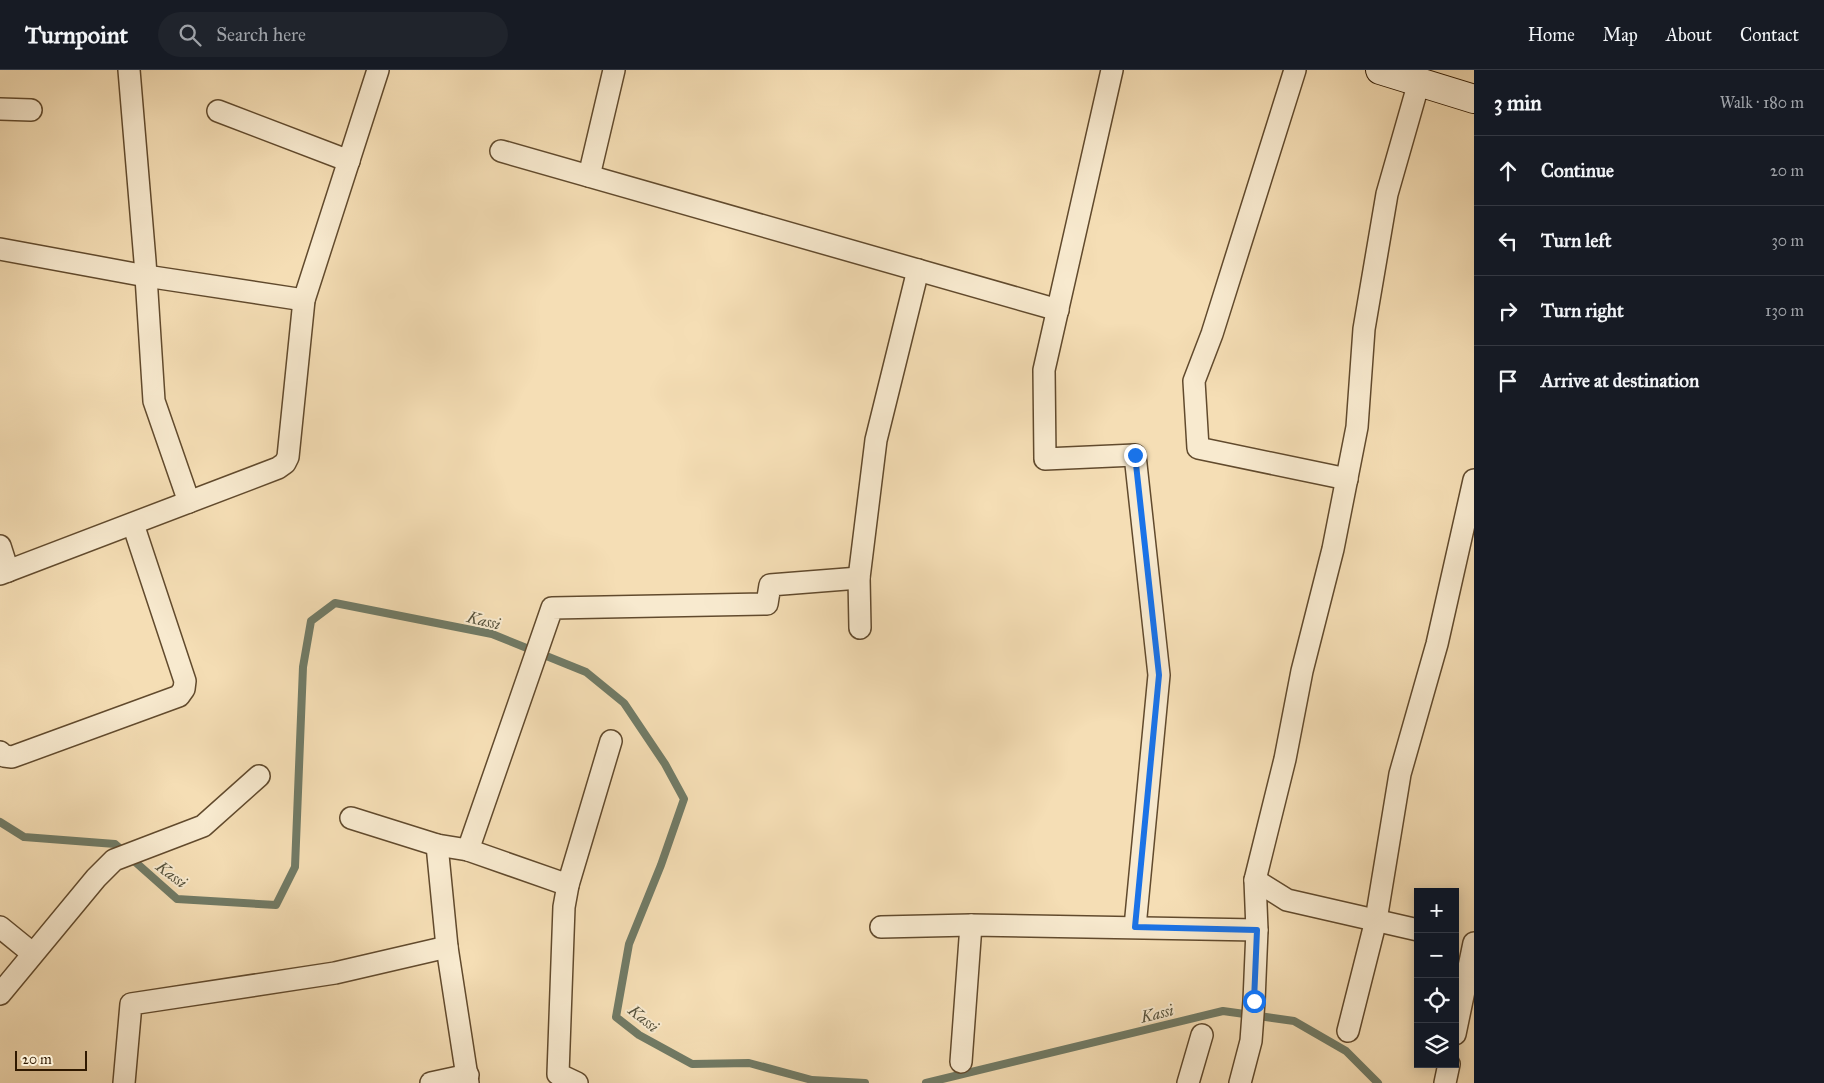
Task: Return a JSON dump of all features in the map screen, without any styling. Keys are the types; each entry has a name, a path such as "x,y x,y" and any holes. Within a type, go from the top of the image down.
{"street":[{"path":"129,70 154,401 190,502"},
{"path":"0,546 4,573 278,468 285,463 288,456 304,300 378,70"},
{"path":"590,176 614,70"},
{"path":"1112,70 1044,370 1045,459 1135,455 1159,675 1135,927"},
{"path":"1295,70 1212,334 1194,381 1198,448 1347,479"},
{"path":"1380,70 1419,82 1473,94"},
{"path":"1240,1083 1251,1041 1257,930 1255,880 1285,758 1302,671 1334,549 1357,427 1364,329 1387,194 1419,82"},
{"path":"0,109 31,110"},
{"path":"218,111 349,161"},
{"path":"501,151 1058,310"},
{"path":"0,249 146,276 304,300"},
{"path":"860,628 859,578 876,440 918,270"},
{"path":"1348,1031 1376,920 1400,774 1437,644 1474,480"},
{"path":"0,752 4,756 12,757 179,696 184,689 185,681 133,524"},
{"path":"468,850 552,608 767,604 770,585 859,578"},
{"path":"577,1083 558,1074 564,907 568,885 611,741"},
{"path":"0,994 32,953 96,878 114,860 203,826 259,776"},
{"path":"351,818 437,845 468,850 568,885"},
{"path":"431,1083 468,1079 446,947 437,845"},
{"path":"1255,880 1287,900 1414,929"},
{"path":"961,1062 971,925"},
{"path":"881,926 971,925 1257,930"},
{"path":"0,927 32,953"},
{"path":"1457,1023 1474,943 1459,939"},
{"path":"124,1083 131,1004 335,973 446,947"},
{"path":"1188,1083 1202,1035"},
{"path":"1445,1083 1448,1068"}],"waterway":[{"name":"Kassi","path":"0,822 24,837 115,844 177,899 276,905 295,867 303,667 311,621 335,603 492,634 586,672 624,703 665,764 684,799 661,865 629,944 616,1017 639,1035 692,1064 749,1063 812,1080 865,1083"},
{"name":"Kassi","path":"926,1083 1223,1011 1294,1021 1346,1051 1378,1083"}],"route":[{"path":"1135,455 1159,675 1135,927 1257,930 1254,1001"}]}
